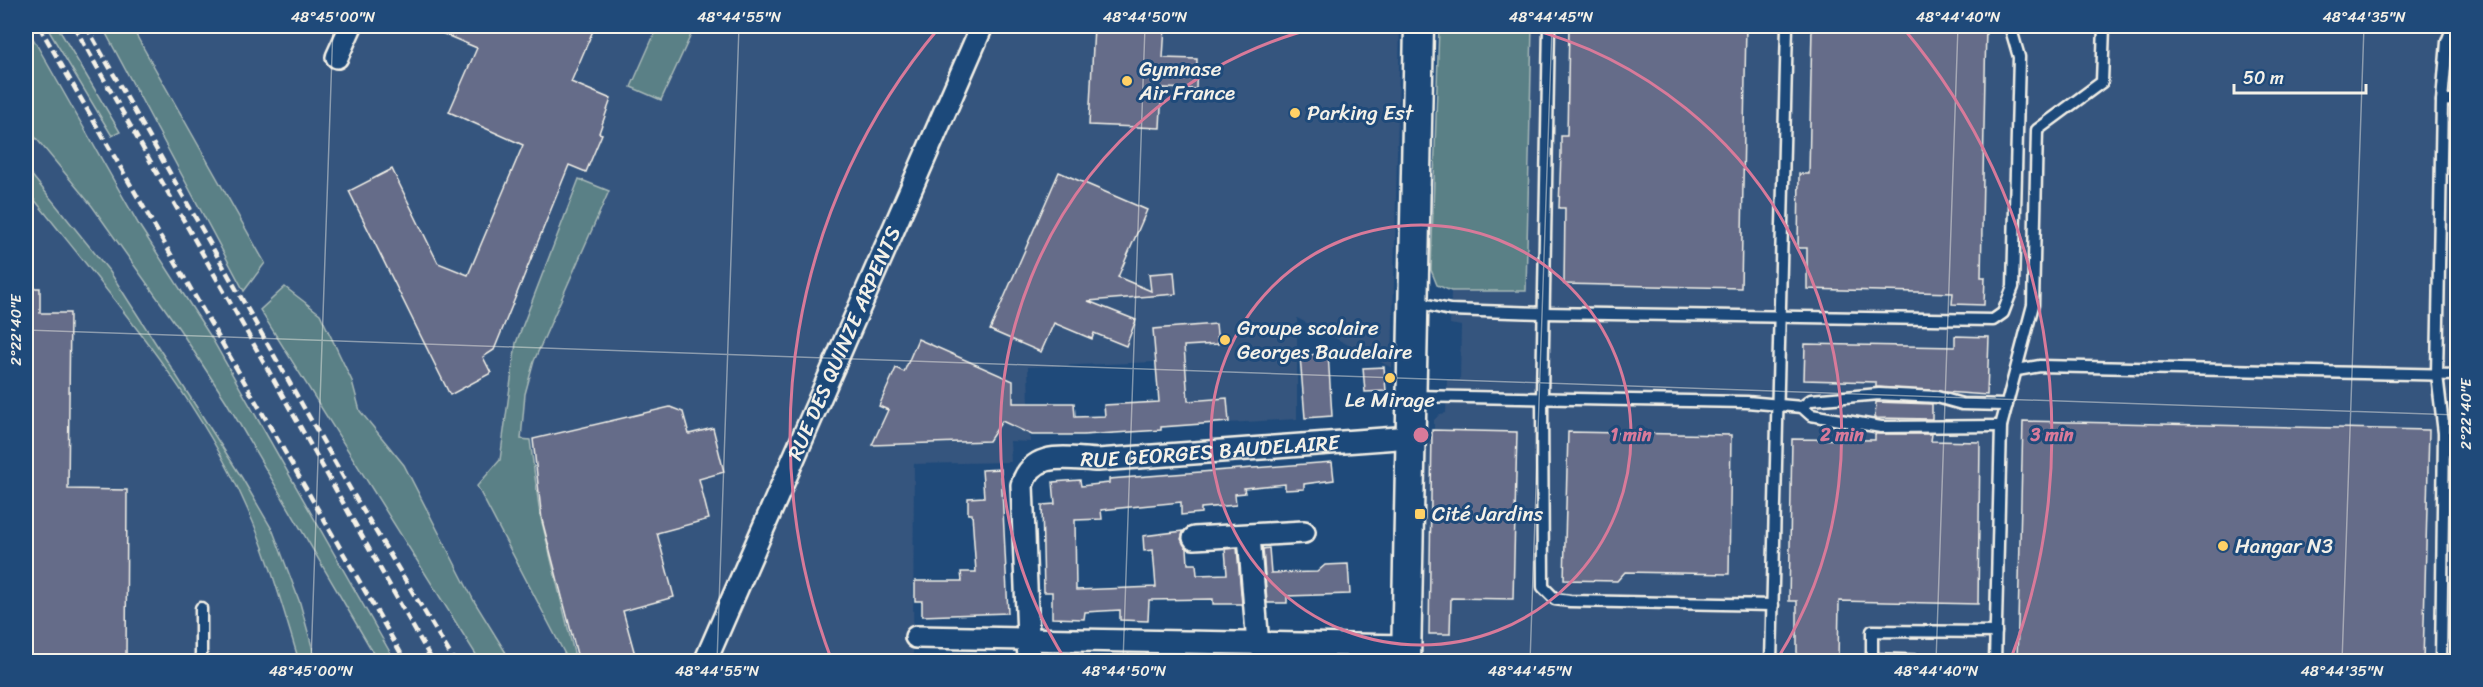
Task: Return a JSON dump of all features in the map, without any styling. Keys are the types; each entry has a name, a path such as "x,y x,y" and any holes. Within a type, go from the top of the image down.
{"main road":[{"path":"1406,654 1419,26"}],"street":[{"path":"337,57 351,26"},
{"name":"RUE DES QUINZE ARPENTS","path":"705,662 982,26"},
{"name":"RUE GEORGES BAUDELAIRE","path":"1028,639 1022,485 1027,471 1038,463 1051,458 1098,460 1410,437"},
{"path":"1194,538 1304,532"},
{"path":"1249,536 1258,645"},
{"path":"916,637 1258,645 1406,654"},
{"path":"1028,639 1029,662"}],"lane":[{"path":"1549,26 1541,574 1548,594 1570,601 1773,605"},
{"path":"1772,662 1787,26"},
{"path":"1414,302 1450,310 1544,313 1993,320 2003,313 2013,287 2019,57 2010,26"},
{"path":"1995,662 2001,426 2033,305 2037,130 2102,82 2104,26"},
{"path":"2440,662 2444,433 2437,375 2442,101 2447,42 2453,26"},
{"path":"2442,101 2457,99"},
{"path":"2017,370 2040,366 2457,375"},
{"path":"1802,407 1810,400 1880,394 1937,397 1962,404 2007,405"},
{"path":"1412,396 1747,402 1802,407 1811,415 1881,427 2001,426"},
{"path":"201,609 201,662"},
{"path":"1962,662 1872,659 1872,631 1996,632"}],"shaded area":[{"path":"26,26 1400,26 1392,368 1297,318 1297,419 1161,427 1156,362 1028,367 1030,442 1010,441 1011,462 914,464 913,661 26,661"},
{"path":"1439,26 2457,26 2457,661 1423,662 1427,433 1434,429 1434,420 1440,414 1446,413 1447,380 1460,380 1461,326 1450,324 1451,292 1437,285 1431,270"}],"green space":[{"path":"26,26 139,225 211,337 395,661 378,661 226,401 180,330 92,206 26,126"},
{"path":"46,26 57,26 120,132 112,136"},
{"path":"102,26 131,26 265,263 244,291"},
{"path":"658,26 695,26 661,100 631,87"},
{"path":"1439,26 1532,26 1526,291 1451,291 1437,285 1431,270"},
{"path":"26,168 110,272 242,478 273,531 300,603 316,661 299,661 262,544 225,463 201,421 146,341 26,189"},
{"path":"579,179 609,191 534,361 525,394 521,439 530,440 540,514 576,661 569,662 477,486 500,460 516,343"},
{"path":"285,287 320,314 352,381 360,411 404,465 474,601 511,661 480,661 260,310"}],"building":[{"path":"425,26 595,26 571,82 611,99 599,133 602,134 586,172 569,165 494,350 483,357 491,373 450,395 349,191 392,169 438,263 468,275 523,145 449,112 477,48"},
{"name":"Gymnase Air France","path":"1094,26 1165,26 1163,58 1197,59 1196,89 1162,88 1160,128 1089,125"},
{"path":"1569,26 1746,26 1741,288 1564,284 1565,208 1559,208 1561,136 1567,136"},
{"path":"1812,26 1986,26 1981,277 1985,277 1984,305 1952,304 1953,293 1807,289 1807,248 1798,248 1799,174 1809,174"},
{"path":"1059,172 1147,210 1118,277 1151,291 1149,274 1174,272 1176,294 1088,301 1136,320 1126,346 1094,333 1092,339 1054,323 1041,352 990,330"},
{"path":"26,288 40,288 40,313 70,313 68,489 127,490 126,662 26,662"},
{"path":"1216,324 1218,344 1184,346 1188,401 1227,398 1229,422 1161,427 1161,430 1083,435 1032,435 1002,421 989,441 872,445 888,410 879,406 896,368 904,372 918,339 1013,381 1013,403 1074,403 1075,417 1105,416 1104,405 1159,402 1153,329"},
{"path":"1955,336 1989,337 1987,395 1876,387 1876,382 1804,380 1805,344 1955,347"},
{"path":"1328,353 1332,416 1305,418 1300,356"},
{"path":"1384,367 1386,391 1365,392 1363,368"},
{"path":"1876,402 1932,404 1932,419 1875,418"},
{"path":"670,407 683,412 689,434 713,428 724,472 699,479 709,519 657,533 674,597 623,611 637,662 579,662 542,520 533,439"},
{"name":"Hangar N3","path":"2023,421 2429,430 2423,662 2017,662"},
{"path":"1432,430 1517,432 1513,599 1451,598 1450,634 1429,634"},
{"path":"1568,432 1731,435 1729,574 1625,572 1617,581 1564,580"},
{"path":"1875,434 1932,434 1931,441 1980,442 1978,604 1839,601 1838,662 1797,662 1797,601 1789,601 1792,439 1875,440"},
{"path":"1332,462 1334,480 1304,484 1304,489 1285,490 1285,484 1244,488 1245,493 1235,494 1236,505 1201,508 1201,513 1181,515 1181,502 1101,510 1102,519 1075,520 1076,590 1156,587 1153,550 1144,551 1143,536 1184,531 1181,539 1187,548 1188,564 1196,564 1197,575 1227,574 1225,549 1237,548 1242,604 1213,604 1213,599 1149,600 1148,621 1120,620 1120,610 1085,612 1084,619 1052,618 1052,592 1044,592 1042,505 1055,504 1053,482 1080,480 1081,486 1109,483 1109,479"},
{"path":"1001,469 1008,613 922,616 922,601 915,601 915,581 962,581 961,572 976,572 972,514 968,514 968,498 984,497 982,470"},
{"path":"1269,548 1271,573 1317,572 1325,565 1348,564 1350,594 1287,596 1287,603 1267,603 1263,549"}],"railway":[{"path":"39,26 406,662"},
{"path":"74,26 433,662"},
{"path":"86,26 352,492 455,662"}],"place":[{"name":"Gymnase Air France","path":"1127,81"},
{"name":"Parking Est","path":"1295,113"},
{"name":"Groupe scolaire Georges Baudelaire","path":"1225,340"},
{"name":"Le Mirage","path":"1390,378"},
{"name":"Cité Jardins","path":"1420,514"},
{"name":"Hangar N3","path":"2223,546"}]}
